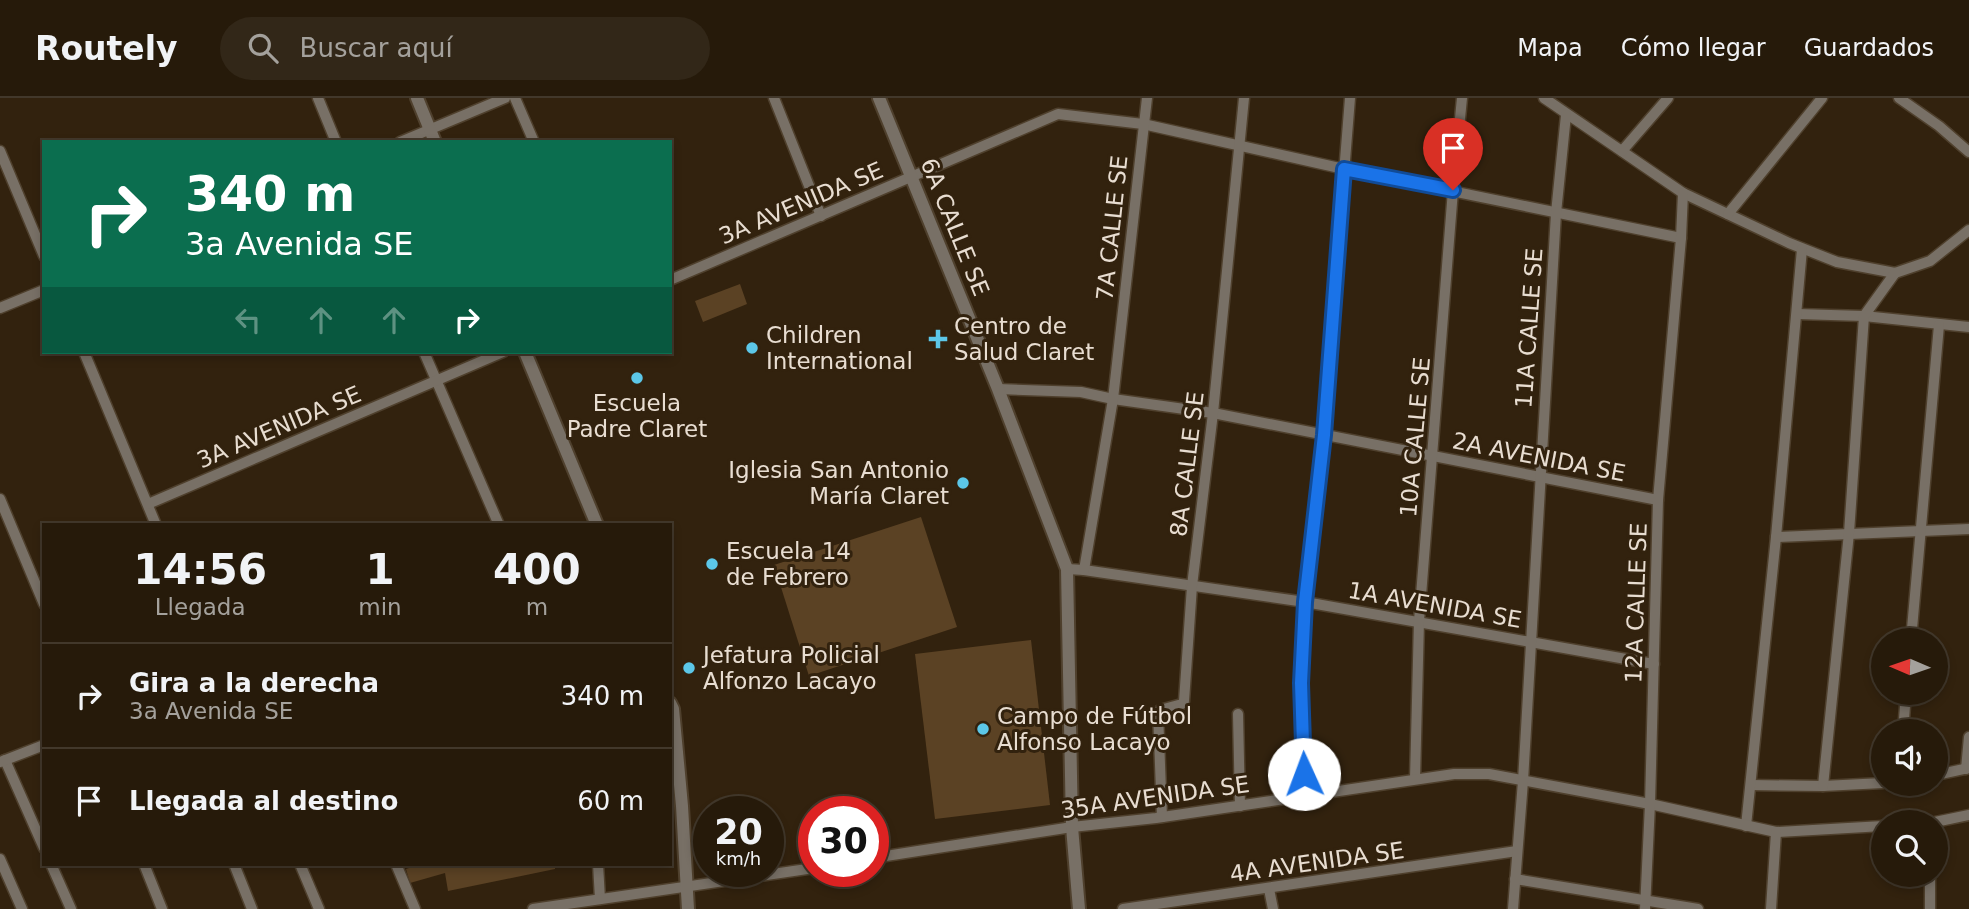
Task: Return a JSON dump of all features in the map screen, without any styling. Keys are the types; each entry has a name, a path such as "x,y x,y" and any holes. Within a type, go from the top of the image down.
{"street":[{"path":"318,98 335,140"},
{"path":"417,98 434,140"},
{"path":"405,140 505,98"},
{"path":"515,98 533,140"},
{"path":"774,98 821,216"},
{"name":"6A CALLE SE","path":"878,98 998,389 1067,569 1072,827 1079,909"},
{"name":"7A CALLE SE","path":"1084,570 1113,399 1147,98"},
{"name":"8A CALLE SE","path":"1162,817 1158,712 1184,701 1192,586 1213,413 1244,98"},
{"path":"1305,796 1301,683 1305,602 1324,435 1350,98"},
{"name":"10A CALLE SE","path":"1415,779 1419,621 1462,98"},
{"path":"1544,98 1683,193 1802,249 1837,262 1895,273 1930,261 1969,229"},
{"path":"1622,152 1668,98"},
{"path":"1728,214 1822,98"},
{"path":"1899,98 1939,126 1969,152"},
{"name":"3A AVENIDA SE","path":"672,279 1058,114 1143,124 1344,169 1681,238"},
{"name":"11A CALLE SE","path":"1513,909 1556,213 1566,115"},
{"path":"0,151 42,251"},
{"name":"12A CALLE SE","path":"1645,904 1658,500 1683,193"},
{"path":"1746,826 1802,249"},
{"path":"1823,786 1849,533 1864,316 1895,273"},
{"path":"0,308 42,291"},
{"path":"1797,313 1864,316 1969,327"},
{"path":"1912,628 1939,325"},
{"path":"85,354 155,523"},
{"path":"425,354 498,523"},
{"name":"3A AVENIDA SE","path":"148,504 498,354"},
{"path":"526,354 596,523"},
{"name":"2A AVENIDA SE","path":"998,389 1081,392 1213,413 1658,500"},
{"path":"0,499 42,599"},
{"path":"1776,537 1969,529"},
{"name":"1A AVENIDA SE","path":"1067,569 1305,602 1654,664"},
{"path":"672,707 682,806 688,909"},
{"path":"1238,714 1240,806"},
{"path":"1948,773 1967,769 1969,737"},
{"path":"42,746 3,761 42,844"},
{"name":"35A AVENIDA SE","path":"889,856 1454,774 1489,774 1650,804 1776,832 1871,827"},
{"path":"1751,785 1871,784"},
{"path":"1948,819 1969,815"},
{"path":"1771,909 1776,832"},
{"name":"4A AVENIDA SE","path":"1123,909 1517,852"},
{"path":"0,859 22,909"},
{"path":"52,866 71,909"},
{"path":"146,866 162,909"},
{"path":"235,866 252,909"},
{"path":"301,866 319,909"},
{"path":"397,866 415,909"},
{"path":"598,866 600,899"},
{"path":"533,909 798,871"},
{"path":"1515,879 1645,904 1698,909"},
{"path":"1930,887 1930,909"},
{"path":"1269,889 1273,909"}],"shaded area":[{"path":"740,284 747,304 703,322 695,301"},
{"path":"921,517 957,627 809,676 774,565"},
{"name":"Campo de Fútbol Alfonso Lacayo","path":"1031,640 1050,805 935,819 915,654"},
{"path":"415,866 555,866 555,869 448,891 445,873 410,883 406,869"}],"place":[{"name":"Centro de Salud Claret","path":"938,339"},
{"name":"Children International","path":"752,348"},
{"name":"Escuela Padre Claret","path":"637,378"},
{"name":"Iglesia San Antonio María Claret","path":"963,483"},
{"name":"Escuela 14 de Febrero","path":"712,564"},
{"name":"Jefatura Policial Alfonzo Lacayo","path":"689,668"},
{"name":"Campo de Fútbol Alfonso Lacayo","path":"983,729"}],"route":[{"path":"1304,774 1301,683 1305,602 1324,435 1344,169 1453,190"}]}
